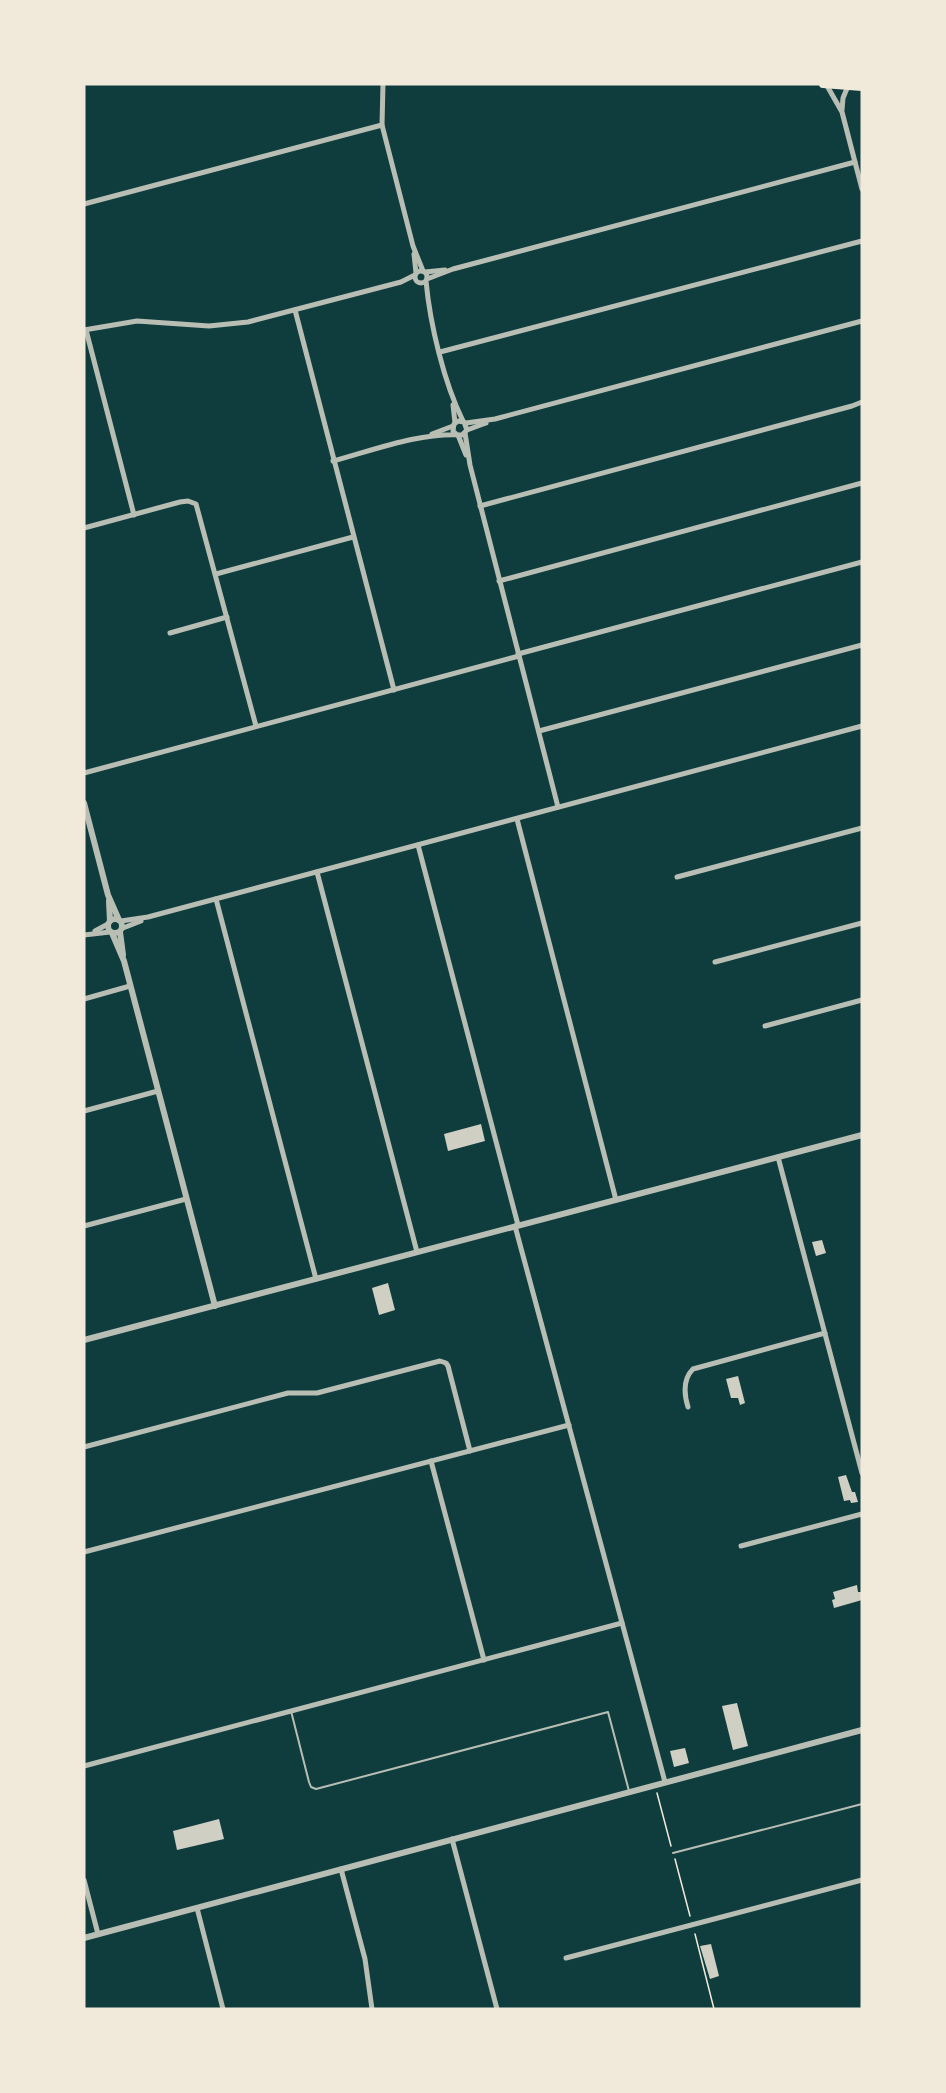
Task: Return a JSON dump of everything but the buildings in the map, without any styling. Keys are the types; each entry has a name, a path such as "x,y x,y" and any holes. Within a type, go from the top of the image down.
{"highway":[{"path":"824,84 862,87"}],"street":[{"path":"383,84 382,125 413,246 416,274 428,305 450,391 453,430 470,465"},
{"path":"824,84 842,112 862,189"},
{"path":"842,112 843,98 849,85"},
{"path":"84,204 382,125"},
{"path":"401,282 426,280 453,269 855,162"},
{"path":"440,352 862,241"},
{"path":"413,246 424,272 428,305"},
{"path":"134,515 85,330 137,321 203,325 237,324 401,282 416,274 453,269"},
{"path":"295,310 394,690"},
{"path":"425,437 457,435 495,419 862,321"},
{"path":"450,391 464,422 470,465 480,506 558,807"},
{"path":"480,506 862,402"},
{"path":"333,461 425,437 454,424 495,419"},
{"path":"499,581 862,483"},
{"path":"84,528 180,502 192,502 198,508 256,726"},
{"path":"216,574 353,537"},
{"path":"84,773 862,562"},
{"path":"170,633 227,617"},
{"path":"539,731 862,645"},
{"path":"86,935 862,726"},
{"path":"84,804 108,895 121,925 124,961 130,986 214,1306"},
{"path":"517,819 616,1200"},
{"path":"677,878 862,828"},
{"path":"418,845 569,1425 665,1782"},
{"path":"317,872 417,1252"},
{"path":"108,895 110,928 124,961"},
{"path":"216,899 316,1279"},
{"path":"110,928 115,919 121,925"},
{"path":"715,962 862,923"},
{"path":"84,999 130,986"},
{"path":"765,1026 862,1000"},
{"path":"84,1111 158,1091"},
{"path":"84,1340 862,1135"},
{"path":"778,1157 862,1473"},
{"path":"84,1226 186,1199"},
{"path":"688,1407 684,1391 688,1375 693,1369 825,1333"},
{"path":"84,1447 288,1393 317,1393 440,1361 448,1366 470,1451"},
{"path":"84,1552 569,1425"},
{"path":"431,1461 484,1660"},
{"path":"741,1546 862,1514"},
{"path":"84,1766 622,1623"},
{"path":"84,1938 862,1730"},
{"path":"452,1839 498,2009"},
{"path":"341,1869 365,1959 372,2009"},
{"path":"84,1880 98,1934"},
{"path":"566,1958 862,1880"},
{"path":"197,1908 223,2009"}],"lane":[{"path":"291,1711 309,1782 311,1787 316,1789 608,1712 629,1792"},
{"path":"673,1853 862,1804"}],"path":[{"path":"695,1934 714,2009"}]}
